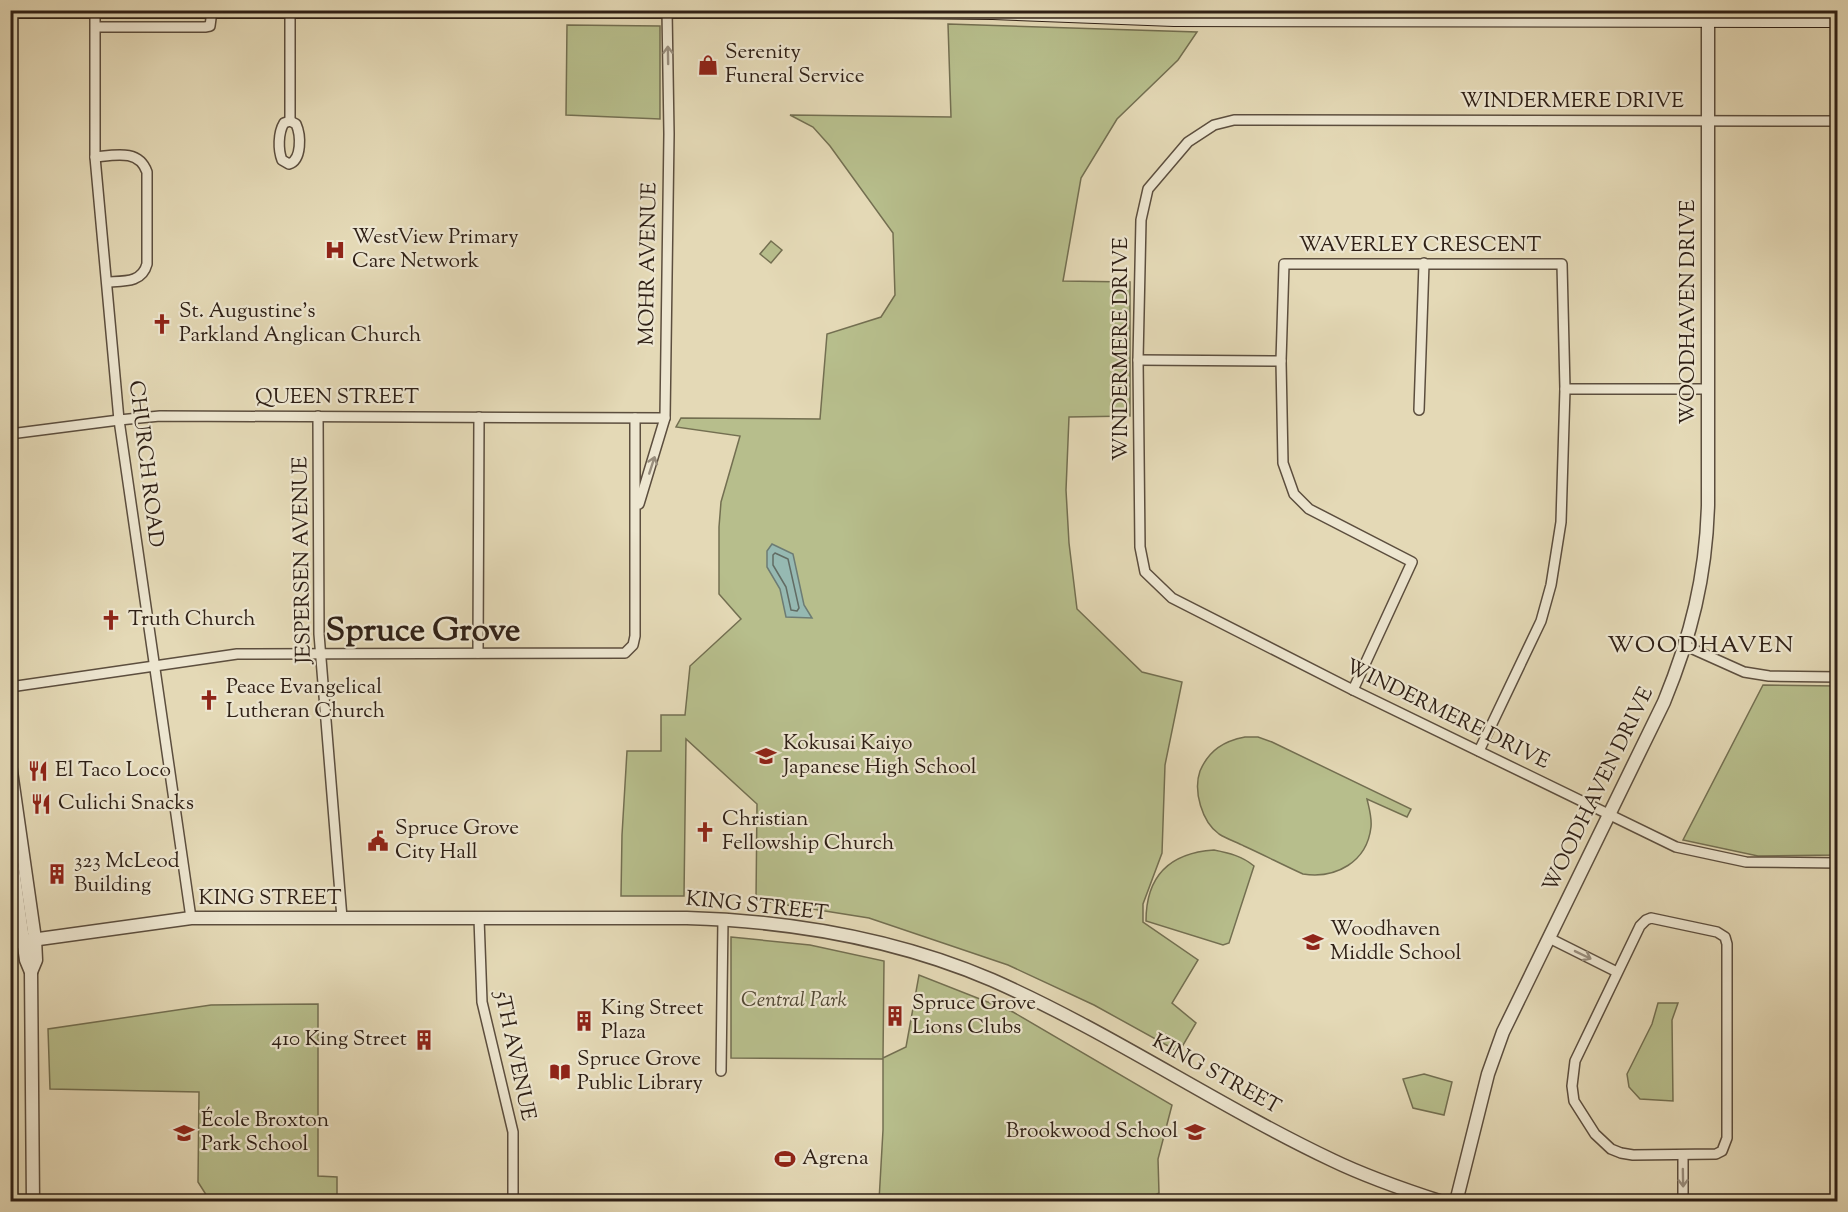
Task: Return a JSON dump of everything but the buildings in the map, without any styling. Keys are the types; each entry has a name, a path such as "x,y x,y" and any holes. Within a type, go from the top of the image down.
{"main road":[{"path":"10,11 993,12 1174,19 1319,15 1708,16 1838,20"}],"street":[{"path":"96,27 205,27 210,26 212,10"},
{"name":"CHURCH ROAD","path":"95,11 95,157 119,420 191,918"},
{"path":"290,11 290,121"},
{"name":"MOHR AVENUE","path":"636,512 665,418 669,126 667,11"},
{"name":"WOODHAVEN DRIVE","path":"1456,1202 1495,1053 1664,702 1686,646 1698,600 1707,530 1708,16"},
{"name":"WINDERMERE DRIVE","path":"1838,120 1234,120 1214,125 1188,142 1148,189 1141,220 1138,360 1140,548 1145,572 1172,598 1353,690 1676,847 1746,862 1838,863"},
{"path":"95,157 129,154 141,160 147,172 146,270 132,280 107,282"},
{"path":"1419,410 1424,263"},
{"name":"WAVERLEY CRESCENT","path":"1353,690 1412,562 1309,509 1294,494 1282,463 1281,361 1284,264 1562,264 1565,389 1561,522 1551,585 1541,621 1479,751"},
{"path":"1138,360 1281,361"},
{"path":"1565,389 1708,389"},
{"name":"QUEEN STREET","path":"10,434 160,416 665,418"},
{"name":"JESPERSEN AVENUE","path":"318,416 319,634 342,918"},
{"path":"10,687 237,654 478,653 479,417"},
{"name":"MOHR AVENUE","path":"478,653 625,653 631,648 635,636 635,418"},
{"path":"1686,646 1744,672 1769,676 1838,677"},
{"path":"10,764 29,940 26,960 31,972 33,1202"},
{"path":"10,848 29,940"},
{"name":"KING STREET","path":"10,943 191,918 723,919 845,935 914,953 990,980 1065,1015 1333,1161 1442,1202"},
{"name":"5TH AVENUE","path":"479,918 482,1002 513,1132 513,1202"},
{"path":"1652,918 1717,932 1725,937 1727,944 1727,1138 1722,1151 1716,1154 1683,1155 1621,1153 1611,1149 1595,1134 1574,1101 1572,1086 1575,1060 1617,972 1640,926 1652,918"},
{"path":"721,1071 723,919"},
{"path":"1549,938 1617,972"},
{"path":"1683,1155 1683,1202"}],"green space":[{"path":"948,24 1197,32 1178,60 1117,119 1081,178 1063,281 1130,282 1130,416 1069,417 1066,490 1069,543 1077,609 1142,672 1182,682 1165,765 1162,853 1143,904 1143,922 1198,960 1172,1003 1196,1023 1179,1052 1094,1005 1008,965 869,918 756,900 757,804 686,739 684,896 621,896 627,751 661,751 661,715 685,715 690,666 741,619 719,594 721,502 740,436 676,427 681,418 820,419 827,334 881,317 895,295 893,233 830,146 813,127 790,115 951,117"},
{"path":"567,25 660,26 660,119 566,115"},
{"path":"771,241 782,250 771,263 760,254"},
{"path":"1763,685 1837,686 1837,855 1758,856 1683,840"},
{"path":"1245,737 1258,737 1272,742 1411,809 1407,817 1367,799 1371,827 1363,850 1356,859 1338,871 1327,874 1303,874 1219,834 1208,822 1200,806 1198,779 1208,757 1230,741"},
{"path":"1214,850 1240,857 1254,866 1229,943 1223,945 1146,921 1150,891 1163,870 1184,856"},
{"name":"Central Park","path":"731,937 810,945 884,961 883,1058 906,1047 919,975 1013,1012 1172,1105 1158,1159 1159,1193 1148,1199 1072,1199 1072,1202 879,1201 883,1130 883,1059 731,1058"},
{"path":"1658,1003 1678,1003 1672,1020 1673,1101 1640,1099 1629,1087 1627,1074 1652,1024"},
{"name":"École Broxton Park School","path":"318,1004 318,1176 337,1177 337,1201 210,1201 198,1182 199,1092 50,1089 48,1029 211,1005"},
{"path":"1424,1074 1452,1082 1444,1115 1413,1108 1403,1079"}],"water":[{"path":"772,544 793,554 804,605 812,618 786,617 780,589 767,567 767,551"}],"place":[{"name":"Serenity Funeral Service","path":"708,65"},
{"name":"WestView Primary Care Network","path":"335,250"},
{"name":"St. Augustine’s Parkland Anglican Church","path":"162,324"},
{"name":"Truth Church","path":"111,620"},
{"name":"Peace Evangelical Lutheran Church","path":"209,700"},
{"name":"Kokusai Kaiyo Japanese High School","path":"766,756"},
{"name":"El Taco Loco","path":"38,771"},
{"name":"Culichi Snacks","path":"41,804"},
{"name":"Christian Fellowship Church","path":"705,832"},
{"name":"Spruce Grove City Hall","path":"378,841"},
{"name":"323 McLeod Building","path":"57,874"},
{"name":"Woodhaven Middle School","path":"1313,942"},
{"name":"Spruce Grove Lions Clubs","path":"895,1016"},
{"name":"King Street Plaza","path":"584,1021"},
{"name":"410 King Street","path":"424,1040"},
{"name":"Spruce Grove Public Library","path":"560,1072"},
{"name":"Brookwood School","path":"1195,1132"},
{"name":"École Broxton Park School","path":"184,1133"},
{"name":"Agrena","path":"785,1159"}],"district":[{"name":"Spruce Grove","path":"423,632"},
{"name":"WOODHAVEN","path":"1701,646"}]}
